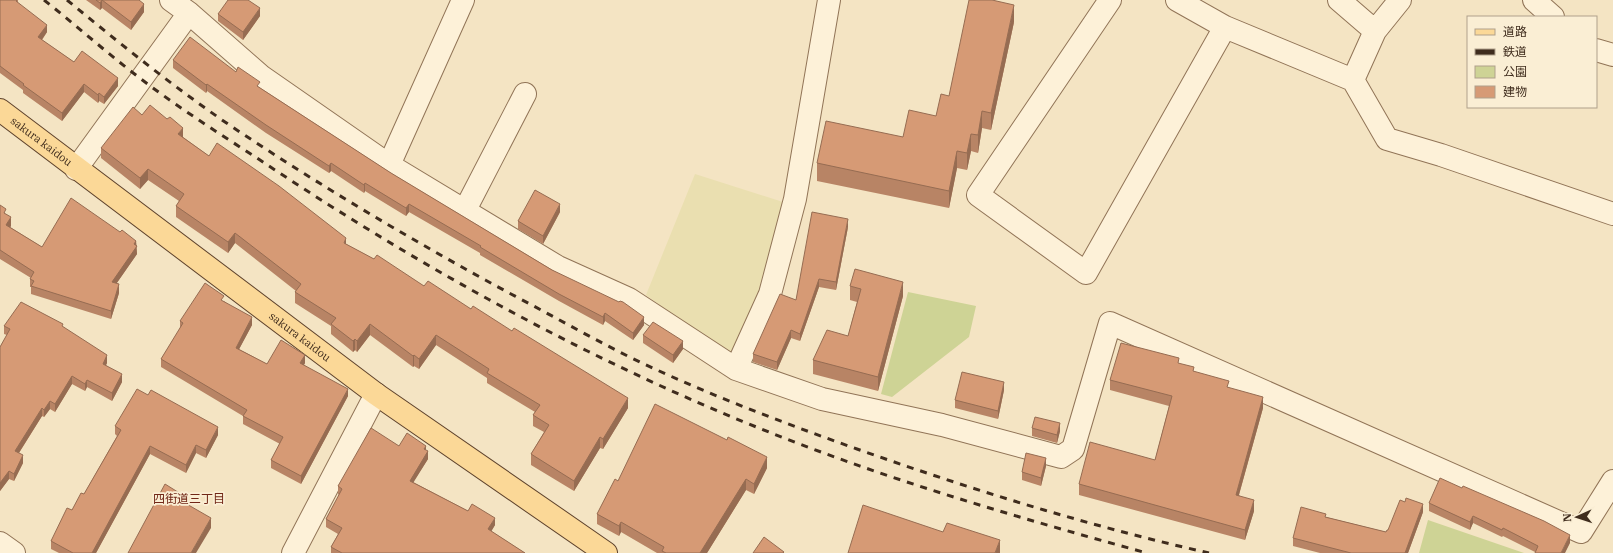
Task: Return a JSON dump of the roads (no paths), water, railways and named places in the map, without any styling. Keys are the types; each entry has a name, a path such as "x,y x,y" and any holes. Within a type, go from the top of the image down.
{"main road":[{"name":"sakura kaidou","path":"0,110 76,169 376,394 606,553"}],"street":[{"path":"171,0 261,76 389,165 558,267 629,300 736,369 822,399 942,425 1061,458 1073,449 1110,324 1581,532 1613,480"},
{"path":"389,165 464,0"},
{"path":"736,369 770,294 795,199 829,0"},
{"path":"1110,0 978,195 1086,274 1226,27"},
{"path":"1176,0 1226,27 1353,80 1387,139 1441,155 1613,214"},
{"path":"1339,0 1375,32"},
{"path":"1353,80 1375,32 1400,0"},
{"path":"1534,0 1552,16"},
{"path":"76,169 189,14"},
{"path":"1597,50 1613,54"},
{"path":"465,210 525,94"},
{"path":"294,553 376,394"},
{"path":"0,543 14,553"}],"railway":[{"path":"44,0 141,79 215,131 377,235 559,337 685,397 798,443 896,478 996,510 1147,553"},
{"path":"67,0 184,93 295,168 438,253 609,347 642,363 695,387 775,419 944,479 1075,519 1209,553"}],"district":[{"name":"四街道三丁目","path":"189,498"}]}
